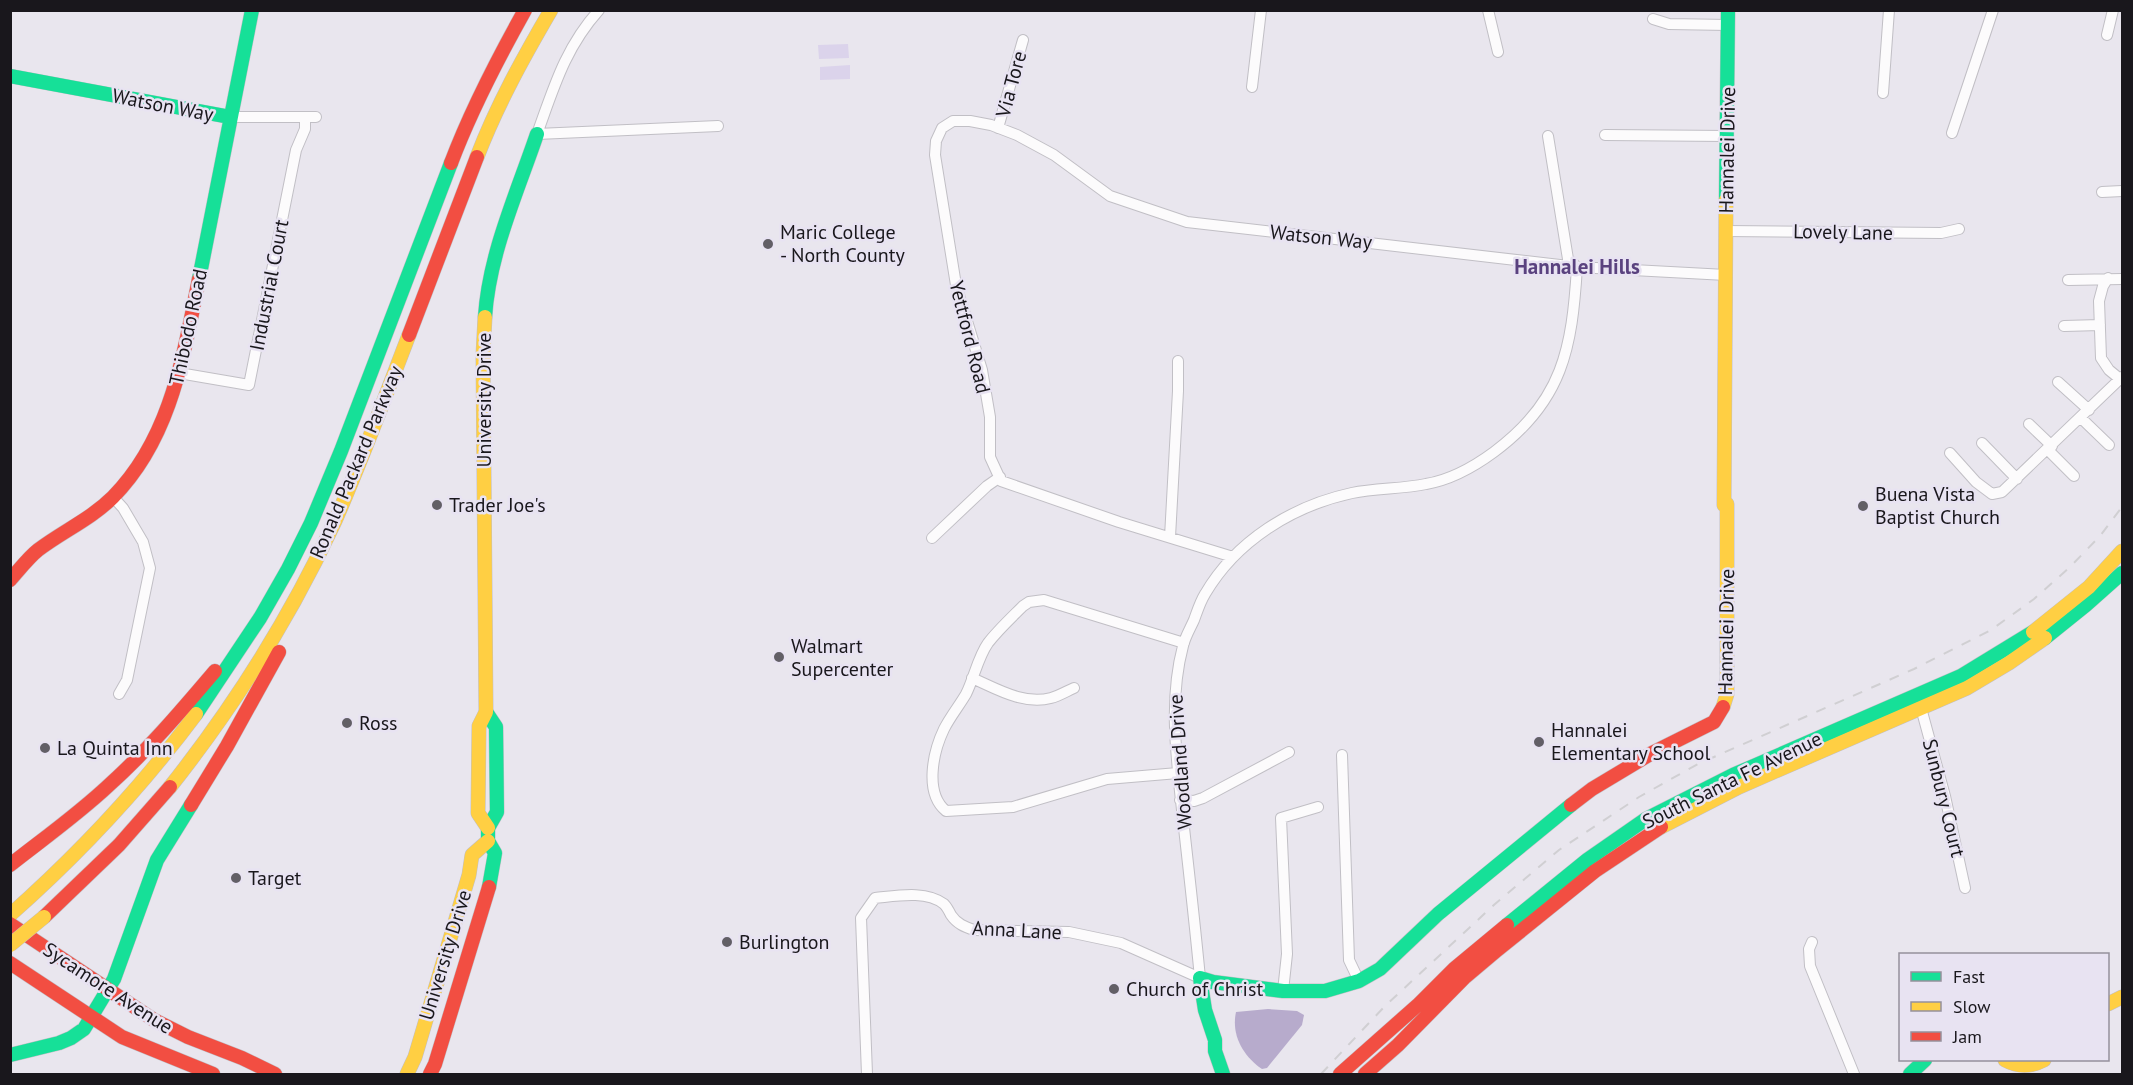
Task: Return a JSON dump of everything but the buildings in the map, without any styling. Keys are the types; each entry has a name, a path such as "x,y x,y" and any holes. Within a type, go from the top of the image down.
{"main road":[{"name":"Thibodo Road","path":"10,580 37,551 90,517 113,497 139,466 170,406 222,167 252,10"},
{"name":"Ronald Packard Parkway","path":"10,915 97,834 153,772 214,691 246,643 288,568 320,501 469,116 525,10"},
{"name":"Ronald Packard Parkway","path":"10,945 44,917 129,834 198,751 233,704 264,655 328,538 356,472 493,117 515,72 551,10"},
{"name":"Hannalei Drive","path":"1200,978 1213,982 1283,991 1325,992 1359,981 1380,969 1438,914 1592,789 1652,753 1714,722 1723,709 1727,694 1727,504 1724,505 1728,10"},
{"name":"Watson Way","path":"10,76 230,117"},
{"name":"University Drive","path":"407,1074 419,1043 469,875 472,855 488,834 497,812 496,727 486,712 483,355 486,302 497,250 537,134"},
{"path":"10,1055 71,1038 84,1029 114,979 157,860 227,746 282,647 328,538"},
{"name":"South Santa Fe Avenue","path":"1340,1074 1492,937 1587,860 1646,819 1733,775 1952,680 1984,663 2070,604 2122,551"},
{"name":"South Santa Fe Avenue","path":"1365,1074 1398,1045 1464,978 1595,871 1628,847 1653,831 1739,787 1967,688 2020,657 2078,614 2122,573"},
{"path":"10,866 117,778 163,731 222,663 246,643"},
{"name":"University Drive","path":"430,1074 491,880 495,853 488,834"},
{"name":"Sycamore Avenue","path":"10,924 154,1020 275,1074"},
{"name":"Sycamore Avenue","path":"10,963 122,1036 213,1074"},
{"name":"Woodland Drive","path":"1200,978 1205,1010 1223,1074"},
{"path":"1356,1074 1374,1059 1394,1026"},
{"name":"Woodland Drive","path":"1215,1040 1222,1048 1232,1074"},
{"path":"398,1074 404,1060 419,1043"},
{"path":"1910,1074 1923,1061"},
{"path":"2009,1061 2019,1066 2030,1066 2040,1061"}],"street":[{"name":"University Drive","path":"537,134 563,62 586,24 599,10"},
{"path":"1252,87 1261,10"},
{"path":"1488,10 1498,52"},
{"path":"1883,93 1888,10"},
{"path":"1952,133 1993,10"},
{"path":"2107,35 2113,10"},
{"path":"1653,19 1669,24 1728,25"},
{"name":"Via Tore","path":"998,128 1023,40"},
{"name":"Watson Way","path":"230,117 311,117"},
{"name":"Industrial Court","path":"179,373 249,385 297,142 311,117"},
{"name":"Watson Way","path":"942,128 953,122 970,121 1017,135 1054,154 1110,196 1187,222 1577,267 1726,275"},
{"path":"537,134 718,126"},
{"name":"Yettford Road","path":"942,128 936,141 935,155 956,285 979,358 990,417 990,457 1000,477"},
{"path":"1605,135 1727,136"},
{"name":"Woodland Drive","path":"1200,978 1180,800 1174,718 1176,681 1184,643 1205,594 1233,557 1271,525 1305,508 1351,494 1438,481 1479,462 1513,437 1534,416 1557,377 1569,343 1574,314 1577,267 1568,259 1548,136"},
{"path":"2102,192 2122,191"},
{"name":"Lovely Lane","path":"1726,231 1941,233 1959,229"},
{"path":"1950,453 1976,482 1992,494 2002,492 2121,378 2109,370 2101,358 2099,301 2108,278"},
{"path":"2068,280 2122,279"},
{"path":"2064,326 2100,325"},
{"path":"1170,537 1178,361"},
{"path":"2058,382 2089,410"},
{"path":"2081,418 2109,445"},
{"path":"2029,424 2074,476"},
{"path":"1982,443 2017,479"},
{"path":"932,538 987,486 1000,477 1001,481 1023,490 1233,557"},
{"path":"113,497 123,508 143,542 150,568 127,680 119,694"},
{"path":"1178,773 1099,781 1013,807 946,811 939,805 935,796 933,773 935,754 944,729 966,693 987,644 1029,602 1044,600 1184,643"},
{"path":"972,678 1027,699 1051,698 1074,688"},
{"name":"Sunbury Court","path":"1921,708 1965,888"},
{"path":"1180,800 1194,801 1203,798 1289,752"},
{"path":"1342,755 1349,960 1359,981"},
{"path":"1283,991 1287,954 1281,818 1318,807"},
{"name":"Anna Lane","path":"867,1074 861,918 875,898 908,895 934,898 945,905 963,927 974,930 1069,932 1121,943 1200,978"},
{"path":"1812,942 1809,949 1810,966 1854,1074"}],"shaded area":[{"path":"848,44 849,58 819,59 818,45"},
{"path":"850,65 850,79 820,80 820,67"},
{"path":"1268,1009 1297,1011 1304,1015 1302,1025 1267,1068 1262,1069 1249,1058 1240,1044 1235,1021 1236,1012"}],"railway":[{"path":"1321,1074 1385,1006 1495,904 1559,850 1639,797 1698,764 1914,669 1991,630 2034,599 2070,567 2100,536 2122,507"}],"traffic: fast":[{"path":"199,279 252,10"},
{"path":"1726,200 1728,10"},
{"path":"10,76 230,117"},
{"path":"485,317 498,247 537,134"},
{"path":"196,714 260,618 311,523 341,451 451,163"},
{"path":"2045,638 2122,573"},
{"path":"1507,925 1587,860 1646,819 1733,775 1961,676 2033,632"},
{"path":"486,712 496,727 497,812 488,828 488,841 495,853 489,887"},
{"path":"10,1055 59,1043 84,1029 114,979 157,860 191,805"},
{"path":"1223,1074 1205,1010 1200,978 1213,982 1283,991 1325,991 1359,981 1380,969 1438,914 1571,805"},
{"path":"1910,1074 1924,1061"}],"traffic: slow":[{"path":"477,157 511,82 551,10"},
{"path":"1723,707 1727,694 1727,504 1724,505 1726,200"},
{"path":"485,317 483,355 486,712 479,726 478,813 488,828"},
{"path":"170,787 239,692 300,591 345,498 409,335"},
{"path":"2033,632 2089,587 2122,551"},
{"path":"1661,827 1739,787 1967,688 2045,638"},
{"path":"10,915 61,868 108,819 175,742 196,714"},
{"path":"407,1074 415,1057 469,875 472,855 488,841"},
{"path":"10,945 44,917"},
{"path":"2109,1004 2122,997"},
{"path":"2008,1061 2024,1065 2042,1061"}],"traffic: jam":[{"path":"451,163 485,85 525,10"},
{"path":"409,335 477,157"},
{"path":"10,580 38,550 96,512 113,497 133,474 149,449 172,395 199,279"},
{"path":"191,805 279,652"},
{"path":"10,865 84,807 122,773 215,671"},
{"path":"1571,805 1592,789 1652,753 1714,722 1723,707"},
{"path":"44,917 119,845 170,787"},
{"path":"1365,1074 1398,1045 1464,978 1496,951 1595,871 1661,827"},
{"path":"430,1074 489,887"},
{"path":"10,924 154,1020 275,1074"},
{"path":"1340,1074 1419,1004 1454,969 1507,925"},
{"path":"10,963 122,1037 213,1074"}],"place":[{"name":"Maric College - North County","path":"768,244"},
{"name":"Trader Joe's","path":"437,505"},
{"name":"Buena Vista Baptist Church","path":"1863,506"},
{"name":"Walmart Supercenter","path":"779,657"},
{"name":"Ross","path":"347,723"},
{"name":"Hannalei Elementary School","path":"1539,742"},
{"name":"La Quinta Inn","path":"45,748"},
{"name":"Target","path":"236,878"},
{"name":"Burlington","path":"727,942"},
{"name":"Church of Christ","path":"1114,989"}],"district":[{"name":"Hannalei Hills","path":"1577,267"}]}
